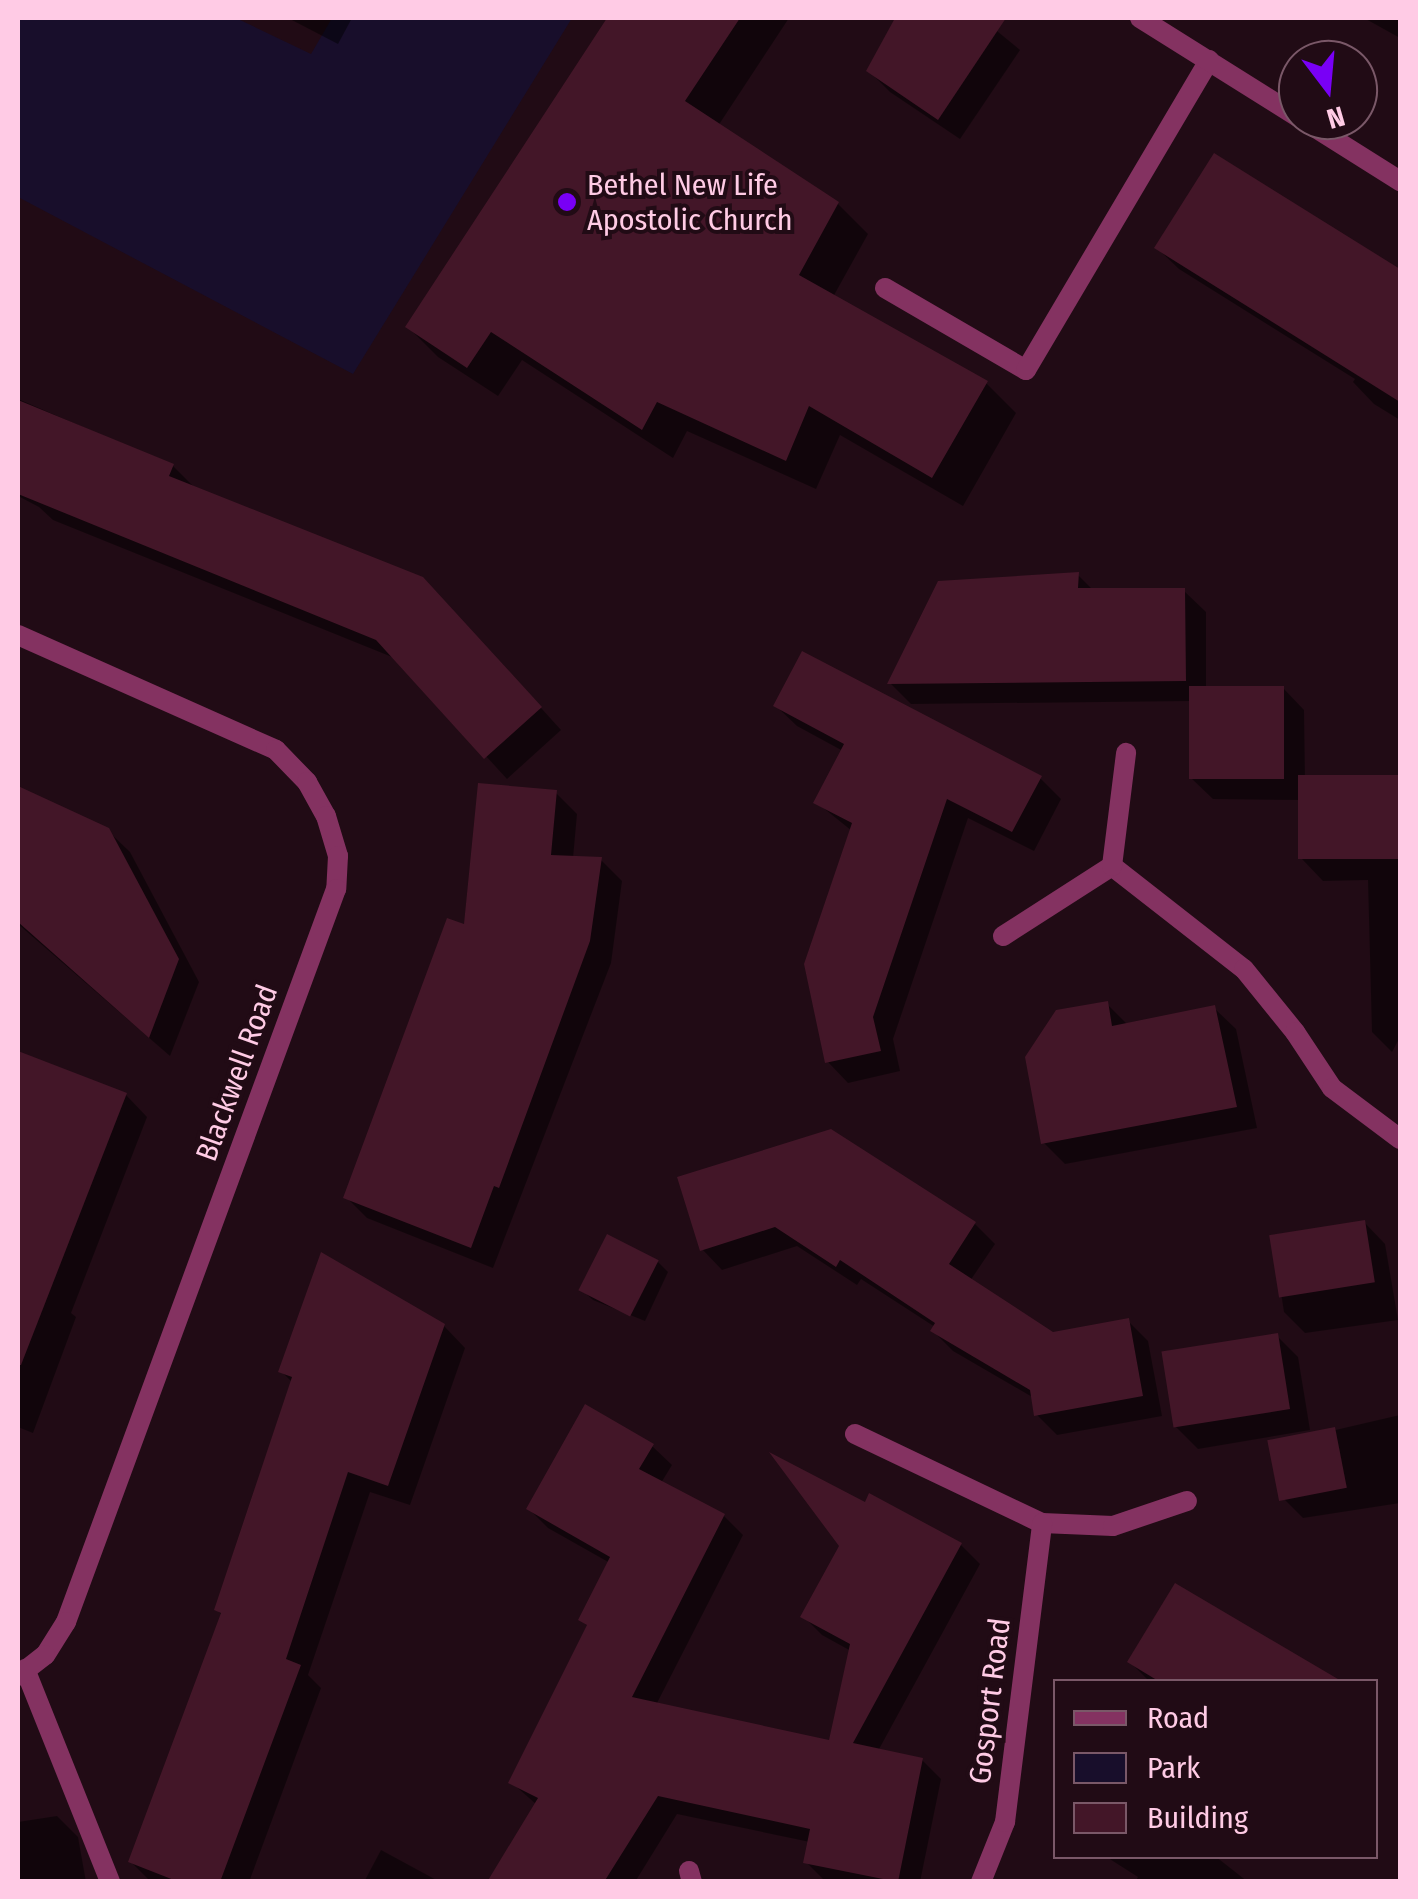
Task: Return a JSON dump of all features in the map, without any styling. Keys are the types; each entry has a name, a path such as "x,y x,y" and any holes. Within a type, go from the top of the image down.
{"street":[{"path":"1140,18 1278,104"},
{"path":"885,288 1026,370 1209,60"},
{"path":"1335,140 1400,182"},
{"name":"Blackwell Road","path":"18,635 276,750 307,782 326,816 338,856 336,890 66,1622 45,1655 21,1672"},
{"path":"1112,866 1126,753"},
{"path":"1003,936 1112,866"},
{"path":"1112,866 1244,969 1332,1088 1400,1139"},
{"path":"855,1434 1042,1523 1113,1526 1188,1500"},
{"name":"Gosport Road","path":"981,1882 1005,1822 1042,1523"},
{"path":"21,1672 110,1882"}],"green space":[{"path":"18,18 236,18 311,54 332,18 572,18 353,374 18,197"}],"building":[{"path":"607,18 740,18 685,101 839,202 799,275 988,381 932,478 809,406 786,461 657,402 642,430 491,332 467,368 405,327"},
{"path":"895,18 1006,18 938,120 866,71"},
{"path":"1214,153 1400,269 1400,402 1154,248"},
{"path":"18,400 174,464 169,476 423,577 542,707 484,759 376,640 18,494"},
{"path":"1079,572 1078,588 1185,588 1186,681 887,684 938,581"},
{"path":"802,651 1042,776 1012,832 947,799 873,1017 881,1051 825,1063 804,964 852,823 813,803 844,744 773,706"},
{"path":"1189,686 1284,686 1284,779 1189,779"},
{"path":"1298,775 1400,775 1400,859 1298,859"},
{"path":"478,783 557,790 551,855 602,857 590,941 499,1188 494,1186 471,1248 343,1198 447,918 464,924"},
{"path":"18,786 109,828 179,959 149,1038 18,922"},
{"path":"1108,1001 1112,1026 1215,1005 1237,1107 1041,1144 1025,1057 1056,1010"},
{"path":"18,1051 127,1093 21,1365 18,1365"},
{"path":"831,1129 976,1222 949,1264 1053,1332 1129,1318 1143,1396 1034,1416 1030,1390 930,1331 935,1323 840,1260 836,1267 775,1227 700,1251 677,1177"},
{"path":"1365,1220 1375,1282 1279,1297 1269,1235"},
{"path":"607,1234 659,1260 630,1316 578,1290"},
{"path":"321,1252 445,1324 388,1486 348,1472 286,1659 301,1665 220,1882 179,1882 128,1862 221,1613 214,1610 292,1377 278,1372"},
{"path":"1278,1333 1290,1409 1173,1428 1161,1351"},
{"path":"585,1404 654,1444 639,1469 725,1514 632,1697 829,1740 850,1644 800,1617 839,1546 769,1452 865,1502 869,1493 962,1543 853,1743 923,1758 898,1882 803,1863 810,1829 658,1796 604,1882 487,1882 538,1798 508,1783 587,1625 578,1620 610,1557 526,1509"},
{"path":"1335,1427 1347,1488 1279,1501 1267,1440"},
{"path":"1175,1583 1338,1679 1155,1679 1127,1662"}],"place":[{"name":"Bethel New Life Apostolic Church","path":"567,202"}]}
